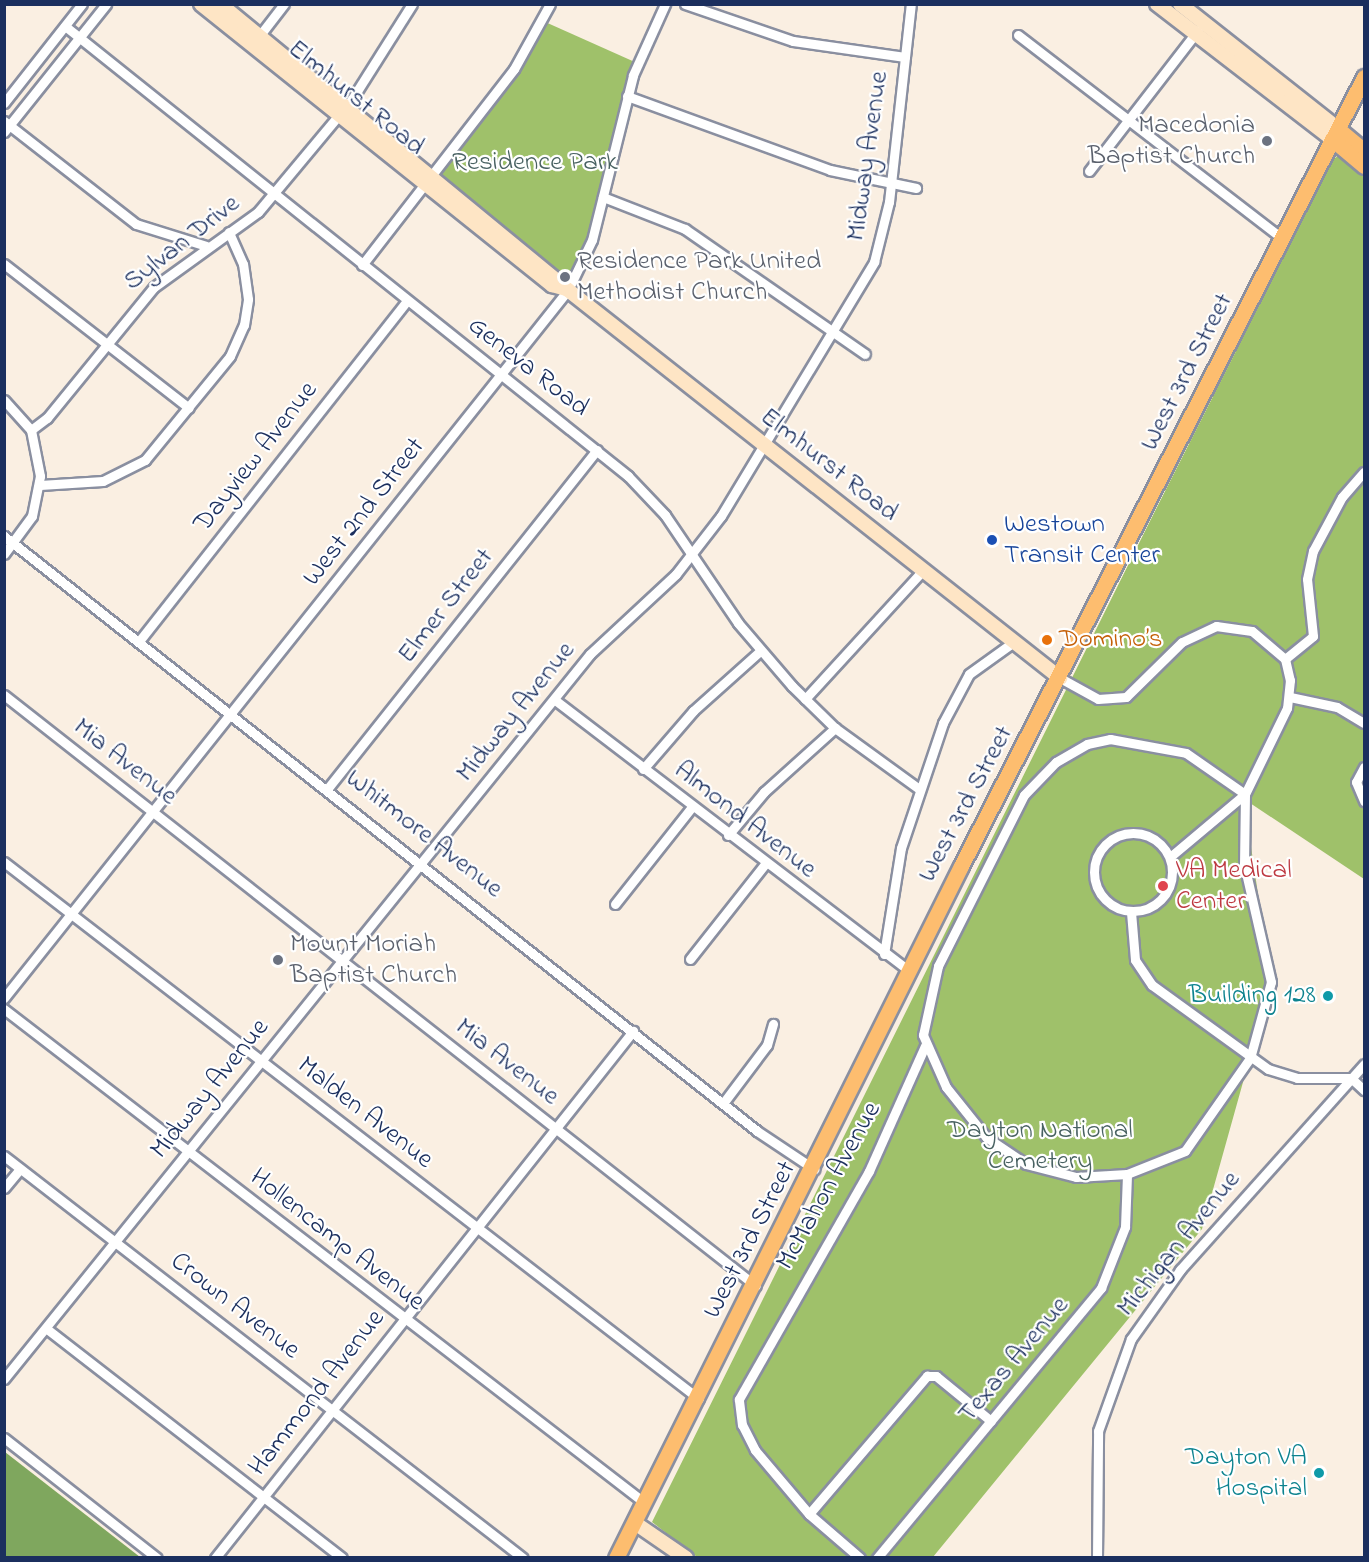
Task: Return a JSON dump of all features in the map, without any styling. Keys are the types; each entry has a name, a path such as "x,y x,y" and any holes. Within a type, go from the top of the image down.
{"main road":[{"name":"West 3rd Street","path":"616,1557 699,1399 910,972 1365,77"},
{"path":"1335,134 1365,151"},
{"path":"1335,134 1365,166"}],"street":[{"path":"4,103 82,4"},
{"path":"106,4 6,126 136,224 206,246"},
{"name":"Elmhurst Road","path":"201,4 256,41 428,179 552,285 568,290 1060,678"},
{"name":"Elmhurst Road","path":"220,4 256,41"},
{"path":"256,41 284,4"},
{"name":"Sylvan Drive","path":"31,430 47,418 154,287 206,246 229,232 274,194 342,110 412,4"},
{"path":"362,265 514,69 550,4"},
{"name":"West 2nd Street","path":"4,998 233,714 568,290 586,258 627,96 665,4"},
{"path":"686,4 793,41 905,57"},
{"name":"Midway Avenue","path":"4,1379 47,1329 601,642 693,555 765,445 834,333 874,262 891,184 911,4"},
{"path":"1157,4 1199,29 1335,134"},
{"path":"1180,4 1199,29"},
{"name":"Geneva Road","path":"65,26 407,301 597,450 653,501 760,651 805,699 834,728 918,788"},
{"path":"1089,171 1199,29"},
{"path":"1018,35 1283,239"},
{"path":"627,96 830,170 916,188"},
{"path":"603,197 685,229 865,354"},
{"path":"40,485 84,485 129,470 158,448 230,356 246,317 245,273 229,232"},
{"path":"4,264 189,408"},
{"name":"Dayview Avenue","path":"140,640 407,301"},
{"path":"4,400 31,430 40,485 32,516 4,554"},
{"name":"Elmer Street","path":"328,788 597,450"},
{"path":"1285,659 1311,640 1311,557 1342,496 1365,472"},
{"name":"Whitmore Avenue","path":"4,536 140,640 723,1102 814,1170"},
{"path":"805,699 923,570"},
{"path":"925,1046 968,1117 1006,1153 1066,1176 1127,1174 1185,1151 1250,1058 1271,982 1244,864 1245,795 1290,697 1285,659 1252,631 1216,626 1182,642 1140,688 1121,699 1092,698 1060,678"},
{"path":"884,954 895,873 918,788 965,680 986,658 1015,641"},
{"path":"643,769 693,711 760,651"},
{"name":"Mia Avenue","path":"4,695 756,1286"},
{"path":"1290,697 1337,707 1365,723"},
{"name":"Almond Avenue","path":"555,700 765,864 910,972"},
{"path":"728,835 771,784 834,728"},
{"name":"McMahon Avenue","path":"809,1514 755,1450 742,1425 739,1399 870,1171 925,1046 929,995 948,943 1005,828 1046,770 1092,742 1139,741 1195,757 1245,795"},
{"path":"1365,767 1356,782 1365,801"},
{"path":"1170,856 1157,840 1137,833 1119,835 1102,848 1094,866 1099,890 1131,912 1148,908 1166,892 1170,856 1245,795"},
{"path":"615,904 692,807"},
{"name":"Malden Avenue","path":"4,862 699,1399"},
{"path":"690,959 765,864"},
{"path":"1131,912 1131,945 1147,980 1250,1058 1289,1077 1351,1078 1365,1090"},
{"name":"Hollencamp Avenue","path":"4,1009 403,1320 645,1503"},
{"path":"723,1102 764,1050 773,1024"},
{"name":"Hammond Avenue","path":"215,1557 633,1030"},
{"name":"Michigan Avenue","path":"1097,1557 1098,1431 1131,1339 1180,1270 1365,1064"},
{"name":"Crown Avenue","path":"4,1156 523,1557"},
{"path":"4,1188 20,1169"},
{"name":"Texas Avenue","path":"879,1554 1101,1288 1125,1227 1127,1174"},
{"path":"47,1329 342,1557"},
{"path":"860,1557 809,1514 927,1376 936,1376 991,1421"},
{"path":"4,1438 158,1557"},
{"path":"635,1523 686,1557"}],"green space":[{"name":"Residence Park","path":"543,21 637,63 592,240 568,290 431,175"},
{"name":"Dayton National Cemetery","path":"1340,155 1364,171 1364,879 1244,799 1271,982 1202,1229 933,1557 697,1557 652,1522 1155,511 1333,159"},
{"path":"5,1452 140,1557 5,1557"}],"place":[{"name":"Macedonia Baptist Church","path":"1267,141"},
{"name":"Residence Park United Methodist Church","path":"565,277"},
{"name":"Westown Transit Center","path":"992,540"},
{"name":"Domino’s","path":"1047,640"},
{"name":"VA Medical Center","path":"1163,886"},
{"name":"Mount Moriah Baptist Church","path":"278,960"},
{"name":"Building 128","path":"1328,996"},
{"name":"Dayton VA Hospital","path":"1319,1473"}]}
